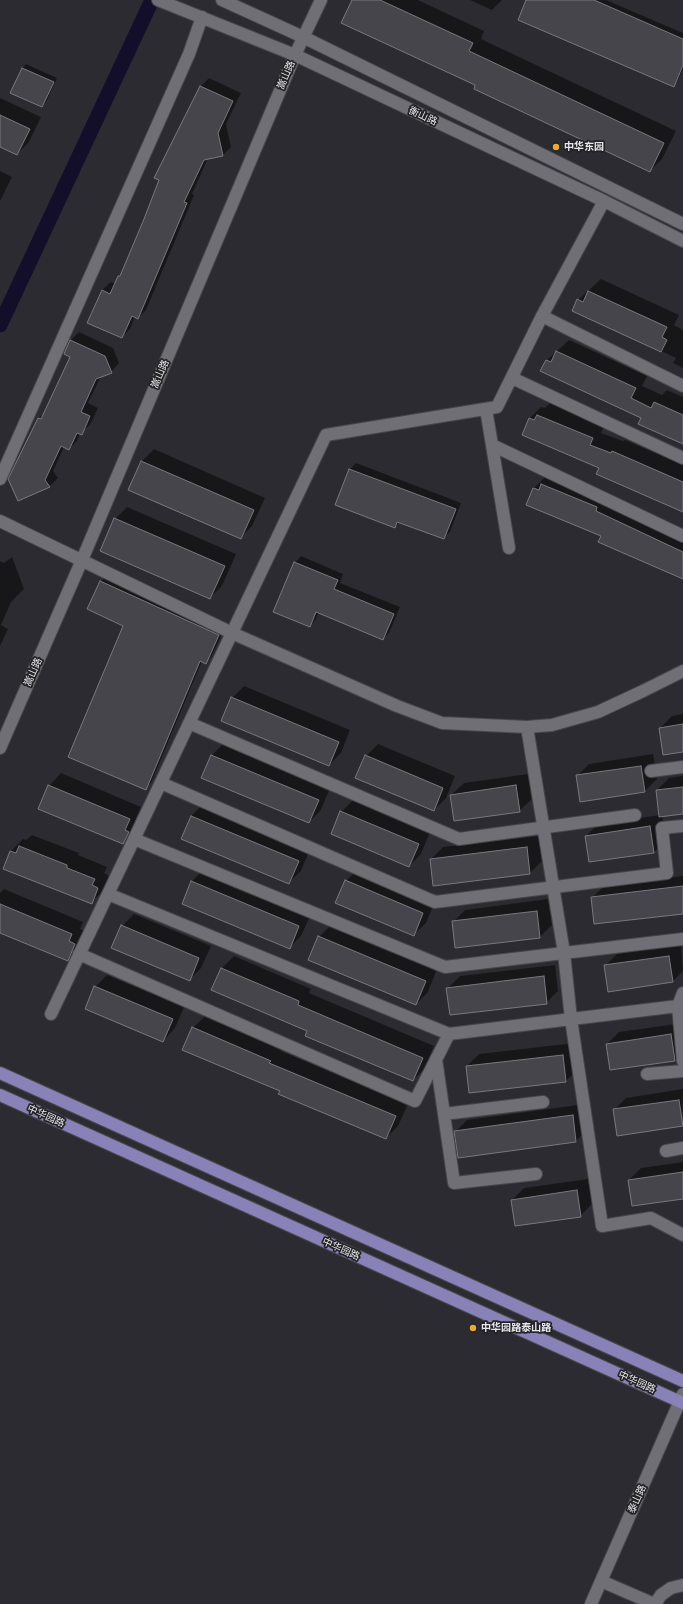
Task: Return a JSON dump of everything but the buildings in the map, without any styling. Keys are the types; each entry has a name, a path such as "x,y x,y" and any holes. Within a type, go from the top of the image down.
{"main road":[{"name":"中华园路","path":"0,1073 683,1381"},
{"name":"中华园路","path":"0,1095 682,1400"}],"street":[{"name":"衡山路","path":"158,0 295,55 604,201 683,241"},
{"name":"衡山路","path":"222,0 303,37 683,224"},
{"name":"嵩山路","path":"0,748 82,560 295,55 321,0"},
{"path":"0,479 189,54 202,17"},
{"path":"51,1014 326,435 497,407 542,316 604,201"},
{"path":"542,316 683,386"},
{"path":"512,378 683,458"},
{"path":"486,409 509,548"},
{"path":"492,445 683,536"},
{"path":"0,521 232,633 397,706 442,723 527,727 552,725 598,712 683,671"},
{"path":"189,723 458,840 635,815"},
{"path":"527,727 564,953 571,1019 602,1226 651,1218 683,1235"},
{"path":"651,771 683,767"},
{"path":"161,783 435,902 667,873 662,828 683,826"},
{"path":"134,840 446,967 683,939"},
{"path":"108,894 449,1034 571,1019 682,998 683,1061"},
{"path":"79,954 415,1101 449,1034"},
{"path":"436,1058 454,1182 536,1174"},
{"path":"648,1074 683,1071"},
{"path":"444,1114 543,1102"},
{"path":"666,1151 683,1148"},
{"name":"泰山路","path":"591,1604 682,1400"},
{"path":"601,1582 655,1604 661,1595 666,1591 683,1585"}],"waterway":[{"path":"0,325 152,0"}],"place":[{"name":"中华东园","path":"556,147"},
{"name":"中华园路泰山路","path":"473,1328"}]}
